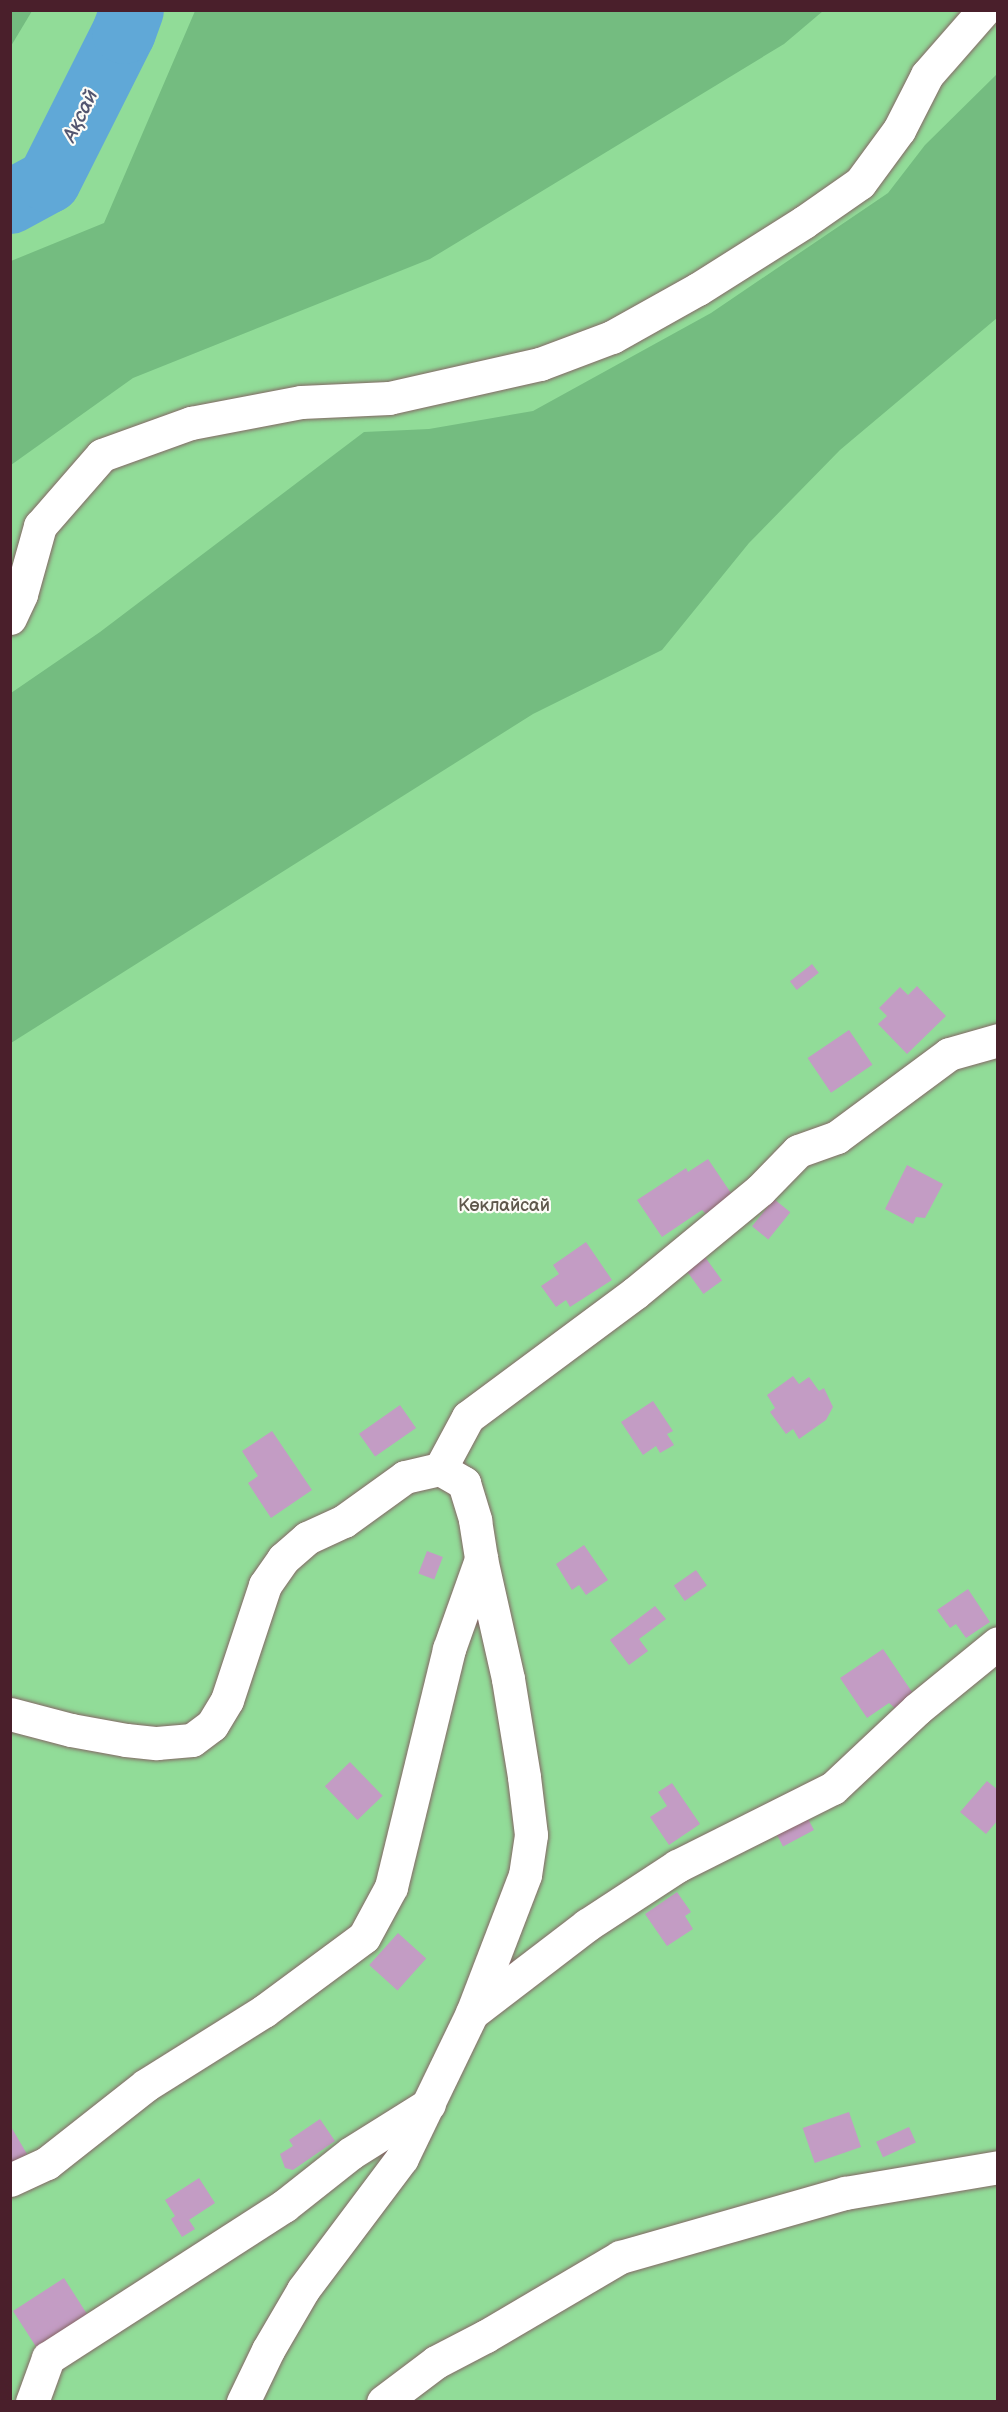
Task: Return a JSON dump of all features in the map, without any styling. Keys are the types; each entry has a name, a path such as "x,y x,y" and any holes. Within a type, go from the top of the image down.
{"street":[{"path":"10,618 21,594 39,526 102,455 191,423 301,402 389,398 540,364 612,337 698,289 804,222 860,183 899,130 927,75 984,10"},
{"path":"440,1469 468,1417 635,1293 760,1190 798,1151 837,1137 949,1054 998,1040"},
{"path":"10,1714 71,1730 126,1740 157,1743 192,1740 212,1725 227,1700 265,1585 283,1559 307,1538 344,1521 405,1477 440,1469 464,1483 476,1520 481,1559 508,1679 531,1835 525,1875 472,2013 402,2158 303,2290 268,2350 243,2402"},
{"path":"10,2180 47,2163 146,2085 264,2012 364,1937 391,1887 449,1649 481,1559"},
{"path":"472,2013 586,1925 677,1866 832,1788 917,1709 998,1643"},
{"path":"32,2402 48,2358 284,2206 351,2153 429,2104"},
{"path":"383,2402 436,2362 486,2336 620,2257 845,2193 998,2167"}],"green space":[{"path":"195,10 823,11 784,44 430,259 133,378 11,465 11,261 104,223"},
{"path":"10,11 32,11 11,46"},
{"name":"Көклайсай","path":"11,11 997,11 997,2401 11,2401"},
{"path":"997,74 997,318 840,450 749,543 662,650 533,714 11,1043 11,693 100,632 364,432 429,429 533,411 711,313 888,193 925,145"}],"building":[{"path":"812,964 819,973 797,990 790,981"},
{"path":"917,986 946,1016 907,1054 878,1024 887,1016 879,1008 900,987 908,995"},
{"path":"849,1030 872,1065 831,1093 808,1058"},
{"path":"708,1159 733,1196 706,1214 702,1210 662,1237 637,1200 686,1168 688,1172"},
{"path":"907,1165 943,1184 925,1218 916,1217 913,1224 885,1209"},
{"path":"774,1199 790,1212 768,1239 752,1226"},
{"path":"586,1242 612,1280 570,1307 566,1300 556,1307 541,1286 559,1274 553,1265"},
{"path":"705,1257 722,1280 703,1294 686,1271"},
{"path":"793,1376 799,1384 809,1377 819,1391 824,1388 833,1407 826,1420 799,1439 793,1429 786,1434 770,1412 775,1408 767,1395"},
{"path":"653,1401 673,1431 667,1434 674,1445 660,1453 656,1446 643,1455 621,1422"},
{"path":"400,1405 416,1428 375,1457 359,1434"},
{"path":"272,1431 312,1490 271,1518 248,1483 258,1476 242,1451"},
{"path":"584,1545 608,1580 586,1595 579,1585 572,1590 556,1564"},
{"path":"427,1551 443,1557 434,1579 418,1573"},
{"path":"696,1570 707,1586 685,1601 674,1585"},
{"path":"968,1589 990,1622 966,1638 956,1624 950,1628 937,1610"},
{"path":"655,1606 666,1619 639,1639 648,1651 629,1665 610,1640"},
{"path":"883,1649 912,1692 896,1709 889,1703 867,1718 840,1678"},
{"path":"350,1762 383,1796 357,1820 325,1786"},
{"path":"987,1781 998,1790 998,1820 986,1834 960,1812"},
{"path":"672,1783 700,1824 669,1845 650,1817 667,1806 658,1792"},
{"path":"806,1815 814,1830 783,1846 775,1831"},
{"path":"677,1892 691,1912 685,1916 693,1929 667,1946 645,1914"},
{"path":"398,1933 426,1958 397,1990 369,1965"},
{"path":"849,2112 861,2147 815,2163 803,2128"},
{"path":"320,2119 335,2141 293,2170 285,2168 280,2154 293,2146 289,2140"},
{"path":"10,2125 27,2154 10,2164"},
{"path":"909,2127 916,2143 883,2157 876,2142"},
{"path":"199,2178 215,2203 189,2220 195,2229 182,2237 171,2219 175,2216 165,2200"},
{"path":"64,2278 87,2314 42,2356 13,2311"}],"waterway":[{"name":"Ақсай","path":"10,202 49,181 124,32 132,10"}]}
